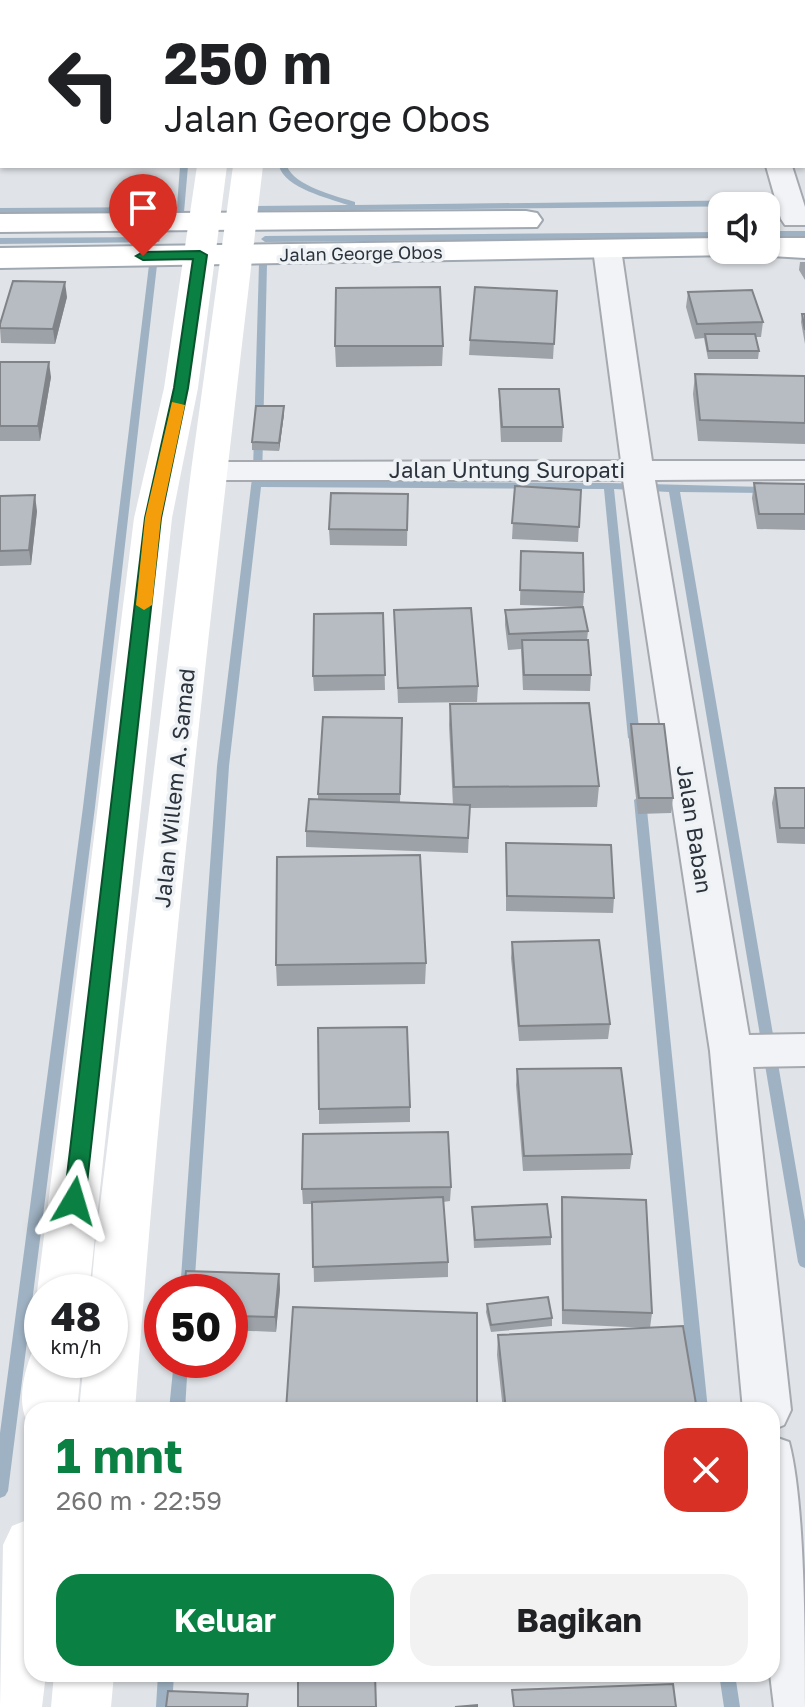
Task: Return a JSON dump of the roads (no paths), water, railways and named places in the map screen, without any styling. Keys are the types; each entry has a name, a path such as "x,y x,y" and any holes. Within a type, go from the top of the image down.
{"main road":[{"name":"Jalan Willem A. Samad","path":"108,1402 121,1246 209,471 222,238 212,168"},
{"name":"Jalan Willem A. Samad","path":"65,1274 153,518 181,388 222,238 247,168"},
{"name":"Jalan George Obos","path":"0,258 222,238 562,220"},
{"name":"Jalan George Obos","path":"0,223 222,238 600,234 708,221"},
{"name":"Jalan George Obos","path":"600,234 708,246"},
{"path":"50,1402 53,1378"},
{"path":"12,1707 11,1620 24,1574"},
{"path":"81,1707 83,1682"}],"street":[{"path":"779,168 793,226"},
{"name":"Jalan Baban","path":"600,234 731,1051 766,1402"},
{"name":"Jalan Untung Suropati","path":"209,471 805,470"},
{"path":"731,1051 805,1050"},
{"path":"780,1529 800,1707"}],"waterway":[{"path":"0,211 181,210 184,168"},
{"path":"284,168 285,173 307,188 352,204"},
{"path":"255,209 708,204"},
{"path":"780,234 805,234"},
{"path":"265,239 708,235"},
{"path":"0,241 156,240"},
{"path":"256,484 263,264"},
{"path":"0,1491 89,807 153,265"},
{"path":"188,1274 223,766 256,484"},
{"path":"256,484 609,486"},
{"path":"609,486 674,489"},
{"path":"609,486 634,738"},
{"path":"674,489 767,490"},
{"path":"674,489 805,1262"},
{"path":"640,800 699,1402"},
{"path":"178,1402 180,1378"},
{"path":"164,1707 166,1682"},
{"path":"728,1682 732,1707"}]}
